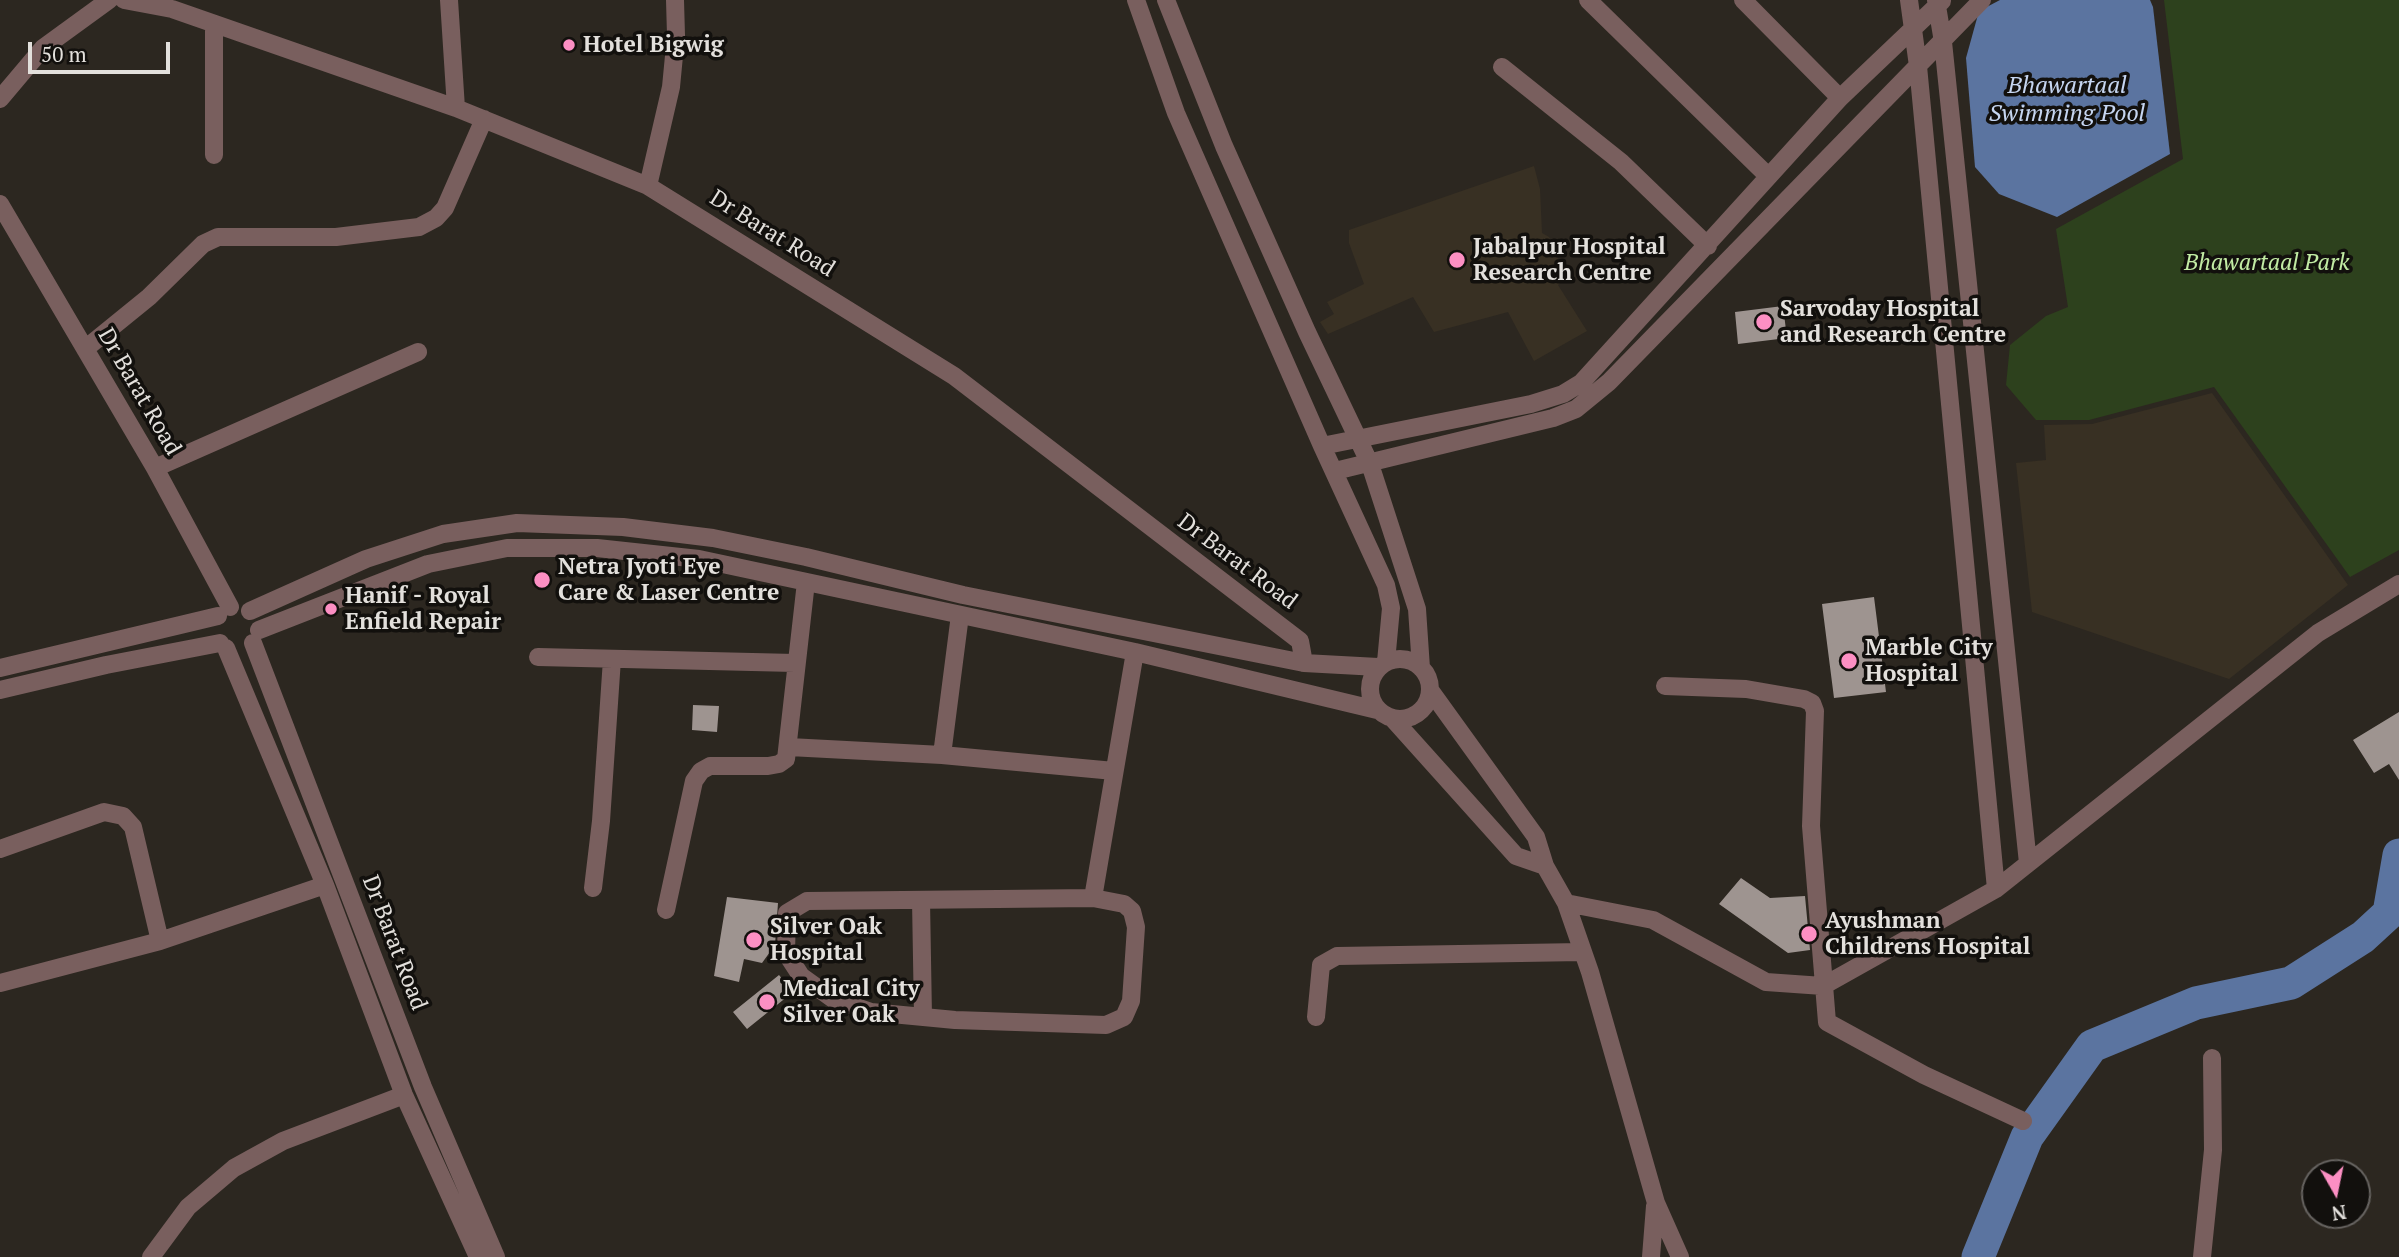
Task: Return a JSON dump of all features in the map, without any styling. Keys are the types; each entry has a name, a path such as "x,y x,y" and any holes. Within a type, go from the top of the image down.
{"street":[{"path":"0,99 43,48 109,0"},
{"name":"Dr Barat Road","path":"124,0 172,9 456,108 648,186 954,376 1300,640 1304,663"},
{"path":"449,0 456,108"},
{"path":"648,186 671,87 676,35 675,0"},
{"path":"1136,0 1176,113 1386,585 1391,608 1382,664 1369,685 1369,694 1516,856 1545,866"},
{"path":"1166,0 1224,146 1370,464 1417,609 1421,667 1430,690 1536,837 1545,866 1566,903 1583,952 1656,1203 1680,1257"},
{"path":"1588,0 1768,176"},
{"path":"1743,0 1840,99"},
{"path":"1909,0 1918,66 1996,889"},
{"path":"1335,471 1553,418 1576,409 1609,382 1982,0"},
{"path":"1322,446 1531,404 1563,394 1581,383 1840,99 1939,2"},
{"path":"1939,2 2028,863"},
{"path":"214,23 214,155"},
{"path":"1502,67 1621,162 1708,246"},
{"path":"85,349 149,298 204,244 218,237 336,237 419,227 436,218 445,208 484,119"},
{"name":"Dr Barat Road","path":"0,204 155,468 224,611"},
{"path":"155,468 418,352"},
{"path":"0,668 224,611 250,611 366,559 443,534 517,523 623,527 713,538 806,557 963,595 1304,663 1382,664 1406,659 1421,667"},
{"path":"0,690 106,665 223,645 240,650 256,636 428,564 507,548 597,548 699,559 1135,652 1385,714 1410,718 1418,713 1429,699 1430,690"},
{"path":"666,910 694,780 701,771 710,766 779,764 786,759 795,663 807,582"},
{"path":"1566,903 1653,920 1766,982 1823,986 1996,889 2318,633 2399,584"},
{"path":"223,645 214,629 224,611"},
{"path":"250,611 258,622 256,636"},
{"path":"942,755 960,615"},
{"name":"Dr Barat Road","path":"256,636 423,1087 496,1257"},
{"name":"Dr Barat Road","path":"223,645 325,884 404,1095 478,1257"},
{"path":"1093,898 1135,652"},
{"path":"538,657 795,663"},
{"path":"593,888 601,821 612,659"},
{"path":"1665,686 1745,689 1804,699 1812,703 1815,711 1811,826 1827,1022 1924,1075 2023,1122"},
{"path":"789,747 942,755 1114,771"},
{"path":"0,849 104,812 123,816 132,827 160,941"},
{"path":"0,983 160,941 325,884"},
{"path":"1093,898 1124,904 1132,911 1136,927 1131,1001 1124,1017 1106,1025 923,1017 871,1012 833,999 801,976 786,953 787,914 807,901 921,900 1093,898"},
{"path":"921,900 923,1017"},
{"path":"1316,1017 1321,965 1337,956 1583,952"},
{"path":"2202,1257 2213,1150 2213,1058"},
{"path":"151,1257 188,1207 234,1168 283,1141 404,1095"},
{"path":"1651,1257 1656,1203"}],"shaded area":[{"name":"Jabalpur Hospital Research Centre","path":"1534,166 1540,189 1542,233 1549,237 1566,277 1558,285 1587,331 1534,361 1508,312 1434,332 1413,297 1328,334 1320,322 1334,314 1327,302 1364,284 1349,243 1349,230"},
{"path":"2212,393 2348,585 2229,679 2032,612 2016,463 2046,460 2044,425 2092,424"}],"green space":[{"name":"Bhawartaal Park","path":"2164,0 2399,0 2399,550 2350,577 2214,387 2089,420 2036,420 2006,385 2010,345 2046,316 2068,307 2056,229 2183,159"}],"water":[{"name":"Bhawartaal Swimming Pool","path":"2000,0 2150,0 2170,154 2057,217 1999,194 1975,167 1966,58 1979,11"}],"building":[{"path":"1783,306 1787,338 1738,344 1735,312"},
{"path":"1874,597 1886,692 1834,698 1822,604"},
{"path":"693,705 719,706 717,732 692,730"},
{"path":"2399,712 2399,780 2389,764 2374,773 2353,740"},
{"path":"1741,878 1770,898 1805,896 1810,950 1788,953 1719,904"},
{"path":"727,897 778,903 775,945 762,963 744,959 739,982 714,976"},
{"path":"779,975 793,992 747,1029 733,1012"}],"waterway":[{"path":"1978,1257 2027,1137 2092,1046 2196,1003 2291,983 2363,937 2389,913 2399,855"}],"place":[{"name":"Hotel Bigwig","path":"569,45"},
{"name":"Jabalpur Hospital Research Centre","path":"1457,260"},
{"name":"Sarvoday Hospital and Research Centre","path":"1764,322"},
{"name":"Netra Jyoti Eye Care & Laser Centre","path":"542,580"},
{"name":"Hanif - Royal Enfield Repair","path":"331,609"},
{"name":"Marble City Hospital","path":"1849,661"},
{"name":"Ayushman Childrens Hospital","path":"1809,934"},
{"name":"Silver Oak Hospital","path":"754,940"},
{"name":"Medical City Silver Oak","path":"767,1002"}]}
